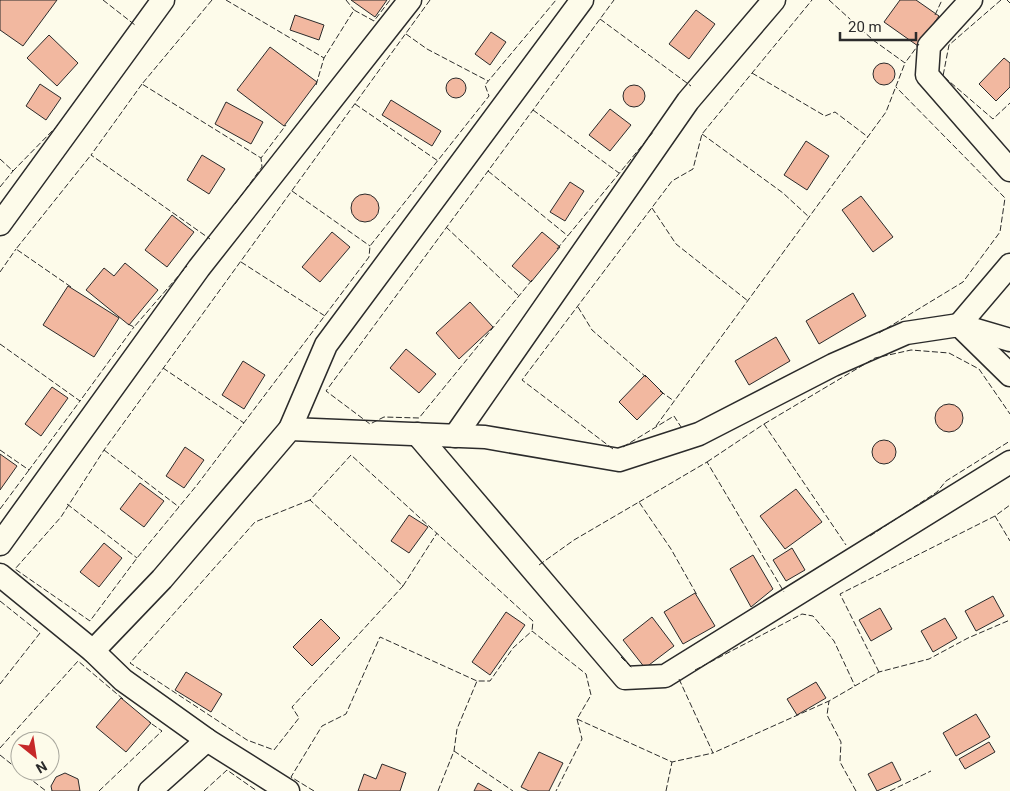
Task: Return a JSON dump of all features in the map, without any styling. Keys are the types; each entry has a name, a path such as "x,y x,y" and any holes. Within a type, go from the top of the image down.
{"street":[{"path":"0,224 162,0"},
{"path":"0,544 199,268 410,0"},
{"path":"93,651 162,579 290,429 326,345 582,0"},
{"path":"455,436 688,101 774,0"},
{"path":"971,0 929,46 927,75 1010,170"},
{"path":"959,325 1010,265"},
{"path":"290,429 485,437 619,460 699,434 833,365 906,333 959,325 1010,340"},
{"path":"959,325 1010,375"},
{"path":"417,434 625,678 665,676 1010,462"},
{"path":"0,576 93,651 123,680 208,740 288,791"},
{"path":"150,791 208,740"}],"building":[{"path":"0,0 57,0 23,46 0,30"},
{"path":"351,0 387,0 375,17"},
{"path":"900,0 916,0 939,16 918,46 884,22"},
{"path":"696,10 715,24 689,59 669,44"},
{"path":"295,15 324,25 319,40 290,30"},
{"path":"491,32 506,42 490,65 475,54"},
{"path":"49,35 78,63 57,86 27,58"},
{"path":"270,47 317,82 284,126 237,90"},
{"path":"1004,58 1010,63 1010,87 996,101 979,84"},
{"path":"884,63 892,66 895,74 892,82 884,85 876,82 873,74 876,66"},
{"path":"456,78 463,81 466,88 463,95 456,98 449,95 446,88 449,81"},
{"path":"40,84 61,98 46,120 26,106"},
{"path":"634,85 642,88 645,96 642,104 634,107 626,104 623,96 626,88"},
{"path":"391,100 441,131 432,146 382,115"},
{"path":"226,102 263,122 251,144 215,124"},
{"path":"610,109 631,125 610,151 589,135"},
{"path":"806,141 829,156 807,190 784,175"},
{"path":"202,155 225,169 209,194 187,180"},
{"path":"570,182 584,191 565,221 550,212"},
{"path":"365,194 375,198 379,208 375,218 365,222 355,218 351,208 355,198"},
{"path":"861,196 893,237 873,252 842,210"},
{"path":"172,215 194,232 167,267 145,250"},
{"path":"332,232 350,247 320,282 302,267"},
{"path":"542,232 560,247 531,282 512,266"},
{"path":"125,263 158,290 129,325 86,290 104,268 114,276"},
{"path":"68,286 119,318 94,357 43,325"},
{"path":"853,293 866,316 819,344 806,321"},
{"path":"470,302 493,327 459,359 436,333"},
{"path":"776,337 790,361 749,385 735,361"},
{"path":"406,349 436,374 419,393 390,368"},
{"path":"243,361 265,375 244,409 222,395"},
{"path":"645,375 663,393 637,420 619,402"},
{"path":"52,387 68,398 41,436 25,424"},
{"path":"949,404 959,408 963,418 959,428 949,432 939,428 935,418 939,408"},
{"path":"884,440 889,441 895,447 895,457 889,463 884,464 879,463 873,457 872,452 873,447 879,441"},
{"path":"185,447 204,460 184,488 166,476"},
{"path":"0,454 17,466 0,490"},
{"path":"140,483 164,501 144,527 120,509"},
{"path":"796,489 822,522 785,549 760,516"},
{"path":"409,515 428,527 409,553 391,541"},
{"path":"104,543 122,558 99,587 80,572"},
{"path":"792,548 805,570 786,581 773,560"},
{"path":"753,555 773,589 751,607 730,569"},
{"path":"695,593 715,626 683,644 664,612"},
{"path":"993,596 1004,616 976,631 965,611"},
{"path":"880,608 892,629 871,641 859,620"},
{"path":"506,612 525,625 490,675 472,662"},
{"path":"652,617 674,646 645,668 623,640"},
{"path":"945,618 957,638 933,652 921,631"},
{"path":"321,619 340,638 312,666 293,647"},
{"path":"186,672 222,694 211,712 175,690"},
{"path":"816,682 826,698 797,715 787,699"},
{"path":"121,698 151,723 126,752 96,727"},
{"path":"976,714 990,737 956,756 943,733"},
{"path":"989,742 995,752 965,769 959,759"},
{"path":"539,752 563,763 549,791 529,791 521,787"},
{"path":"892,762 901,780 877,791 868,774"},
{"path":"382,764 406,773 400,791 358,791 364,774 376,779"},
{"path":"65,773 78,779 80,791 52,791 51,786 54,781 60,781 60,775"},
{"path":"478,783 492,791 474,791"}],"fence":[{"path":"103,0 135,25"},
{"path":"212,0 142,84 261,158 286,125"},
{"path":"226,0 324,58"},
{"path":"346,0 354,10"},
{"path":"316,85 324,58 354,10 374,21 390,0"},
{"path":"430,0 104,450 61,517 15,569 90,621 137,558 197,485 369,257 370,246 489,96 485,85 556,0"},
{"path":"532,280 419,418 384,417 370,424 326,391 614,0"},
{"path":"613,449 522,380 672,181 693,169 702,134 812,0"},
{"path":"829,0 873,40 905,63 919,44"},
{"path":"935,15 942,0"},
{"path":"1001,0 949,45 943,76 993,119 1010,103"},
{"path":"1007,0 1010,3"},
{"path":"600,19 691,86"},
{"path":"406,34 427,49 488,81"},
{"path":"656,426 886,112 905,63"},
{"path":"752,73 825,116 835,112 868,137"},
{"path":"142,84 91,155 210,239"},
{"path":"879,333 963,282 1000,232 1005,198 896,87"},
{"path":"355,104 438,161"},
{"path":"533,110 619,173"},
{"path":"0,159 13,171 58,125"},
{"path":"557,249 654,131"},
{"path":"702,134 783,193 809,217"},
{"path":"71,287 16,249 91,155"},
{"path":"235,204 262,167 261,158"},
{"path":"0,187 12,170"},
{"path":"488,171 568,236"},
{"path":"292,191 370,246"},
{"path":"652,208 676,244 748,301"},
{"path":"446,227 519,296"},
{"path":"0,272 16,249"},
{"path":"241,262 325,316"},
{"path":"128,324 134,327 187,266"},
{"path":"578,307 592,330 646,377"},
{"path":"0,344 80,401 134,327"},
{"path":"764,424 875,358 911,350 949,353 979,369 1010,414"},
{"path":"163,368 244,423"},
{"path":"660,391 674,401"},
{"path":"0,450 29,470 80,401"},
{"path":"623,447 674,416 683,430"},
{"path":"707,462 764,424 846,545"},
{"path":"870,536 937,492 946,481 1010,441"},
{"path":"104,450 179,507"},
{"path":"310,500 255,522 130,663 247,740 274,750 299,718 292,707 403,586 310,500 351,455 533,621 532,631"},
{"path":"639,502 707,462 784,592"},
{"path":"0,509 29,470"},
{"path":"539,565 574,540 639,502 671,549 697,595"},
{"path":"67,504 137,558"},
{"path":"879,672 840,594 995,516 1010,505"},
{"path":"995,516 1010,541"},
{"path":"403,586 437,533"},
{"path":"0,601 40,633 0,684"},
{"path":"695,670 802,614 813,616 834,641 855,686"},
{"path":"856,791 840,762 841,742 827,715 829,701 879,672 929,659 968,638 1010,620"},
{"path":"438,791 454,751 457,729 477,681 490,681 513,648 532,631 586,674 591,695 577,719 582,739 556,791"},
{"path":"314,791 291,777 322,726 346,714 380,637 477,681"},
{"path":"621,657 633,669"},
{"path":"0,748 78,661 123,699"},
{"path":"679,679 713,753 829,701"},
{"path":"577,719 672,762 713,753"},
{"path":"99,791 162,731 149,722"},
{"path":"454,751 513,791"},
{"path":"0,755 10,763"},
{"path":"666,791 672,762"},
{"path":"204,791 227,770 257,791"},
{"path":"890,791 931,771"},
{"path":"33,781 46,791"}]}
